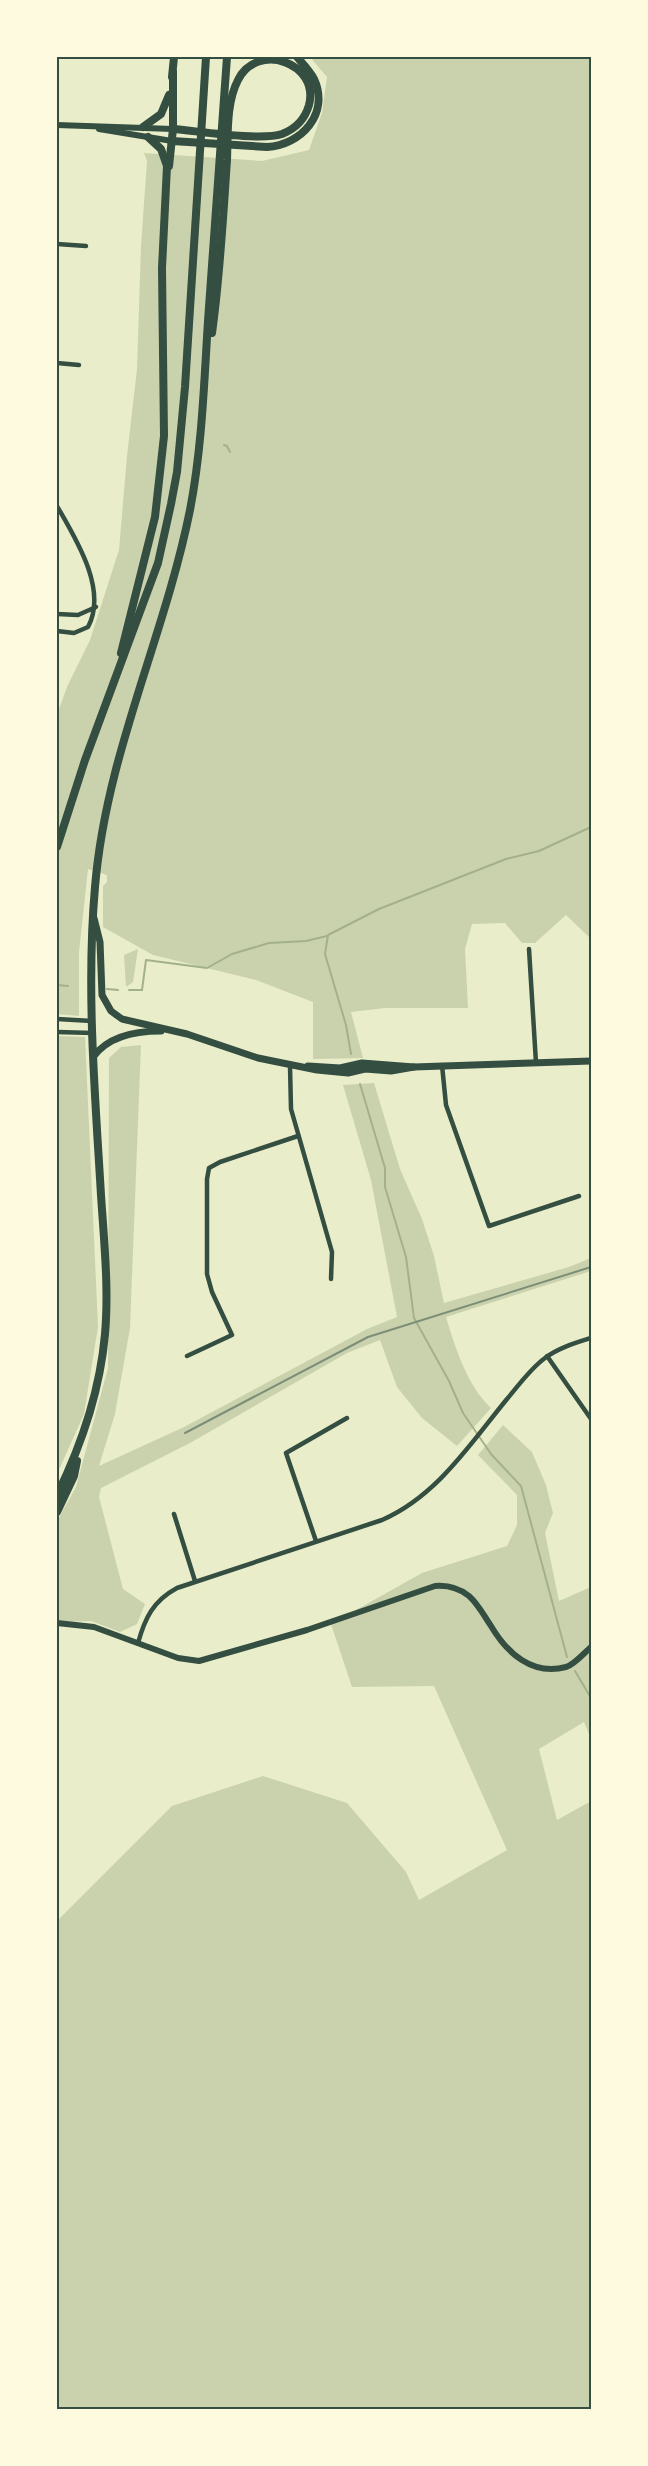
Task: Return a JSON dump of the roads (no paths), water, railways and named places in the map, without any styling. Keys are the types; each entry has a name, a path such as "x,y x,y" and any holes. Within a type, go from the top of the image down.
{"main road":[{"path":"166,184 172,141 174,57"},
{"path":"57,847 85,760 158,563 177,472 185,387 206,57"},
{"path":"57,1512 74,1476 96,1390 106,1310 92,1021 93,913 99,853 108,797 186,531 196,474 223,161 227,57"},
{"path":"172,141 267,147 283,145 297,138 312,121 317,107 318,93 311,74 297,57"},
{"path":"172,129 279,135 296,126 304,117 310,101 307,84 298,69 287,62 270,59 254,63 243,72 237,82 226,116"},
{"path":"143,127 155,121 165,108 173,72"},
{"path":"114,680 148,550 163,457 165,402 162,289 167,166 165,157 155,142 148,137"},
{"path":"93,913 100,942 102,995 111,1011 124,1020 173,1031 290,1066 317,1065 340,1068 363,1064 414,1067 591,1061"},
{"path":"94,1056 99,1049 114,1040 152,1031 173,1031"},
{"path":"57,1495 84,1433"}],"street":[{"path":"57,124 172,129"},
{"path":"81,126 172,141"},
{"path":"57,244 86,246"},
{"path":"57,363 79,365"},
{"path":"57,506 94,586 96,607 88,627 74,633 57,631"},
{"path":"57,614 78,615 96,607"},
{"path":"530,949 536,1063"},
{"path":"57,1019 92,1021"},
{"path":"57,1032 93,1033"},
{"path":"442,1065 446,1105 489,1226 579,1196"},
{"path":"290,1066 290,1096 298,1136 332,1252 331,1279"},
{"path":"187,1356 232,1335 212,1292 207,1274 209,1168 220,1162 298,1136"},
{"path":"138,1643 144,1621 154,1604 162,1596 195,1581 382,1520 408,1508 435,1485 535,1365 547,1356 591,1338"},
{"path":"547,1356 591,1419"},
{"path":"316,1541 286,1453 347,1418"},
{"path":"174,1514 195,1581"},
{"path":"57,1623 94,1626 178,1658 200,1661 307,1630 435,1586 447,1585 470,1597 481,1609 504,1644 528,1665 544,1669 568,1667 591,1647"}],"waterway":[{"path":"224,445 230,452"},
{"path":"351,1054 346,1025 325,954 328,935 379,909 506,859 539,851 591,827"},
{"path":"129,990 142,990 146,960 207,968 232,954 269,943 306,941 327,936"},
{"path":"57,985 68,986"},
{"path":"107,989 118,990"},
{"path":"360,1084 385,1168 385,1187 406,1257 414,1318 449,1381 463,1413 491,1454 521,1486 567,1657"},
{"path":"575,1671 591,1698"}],"railway":[{"path":"185,1433 368,1337 591,1267"}]}
